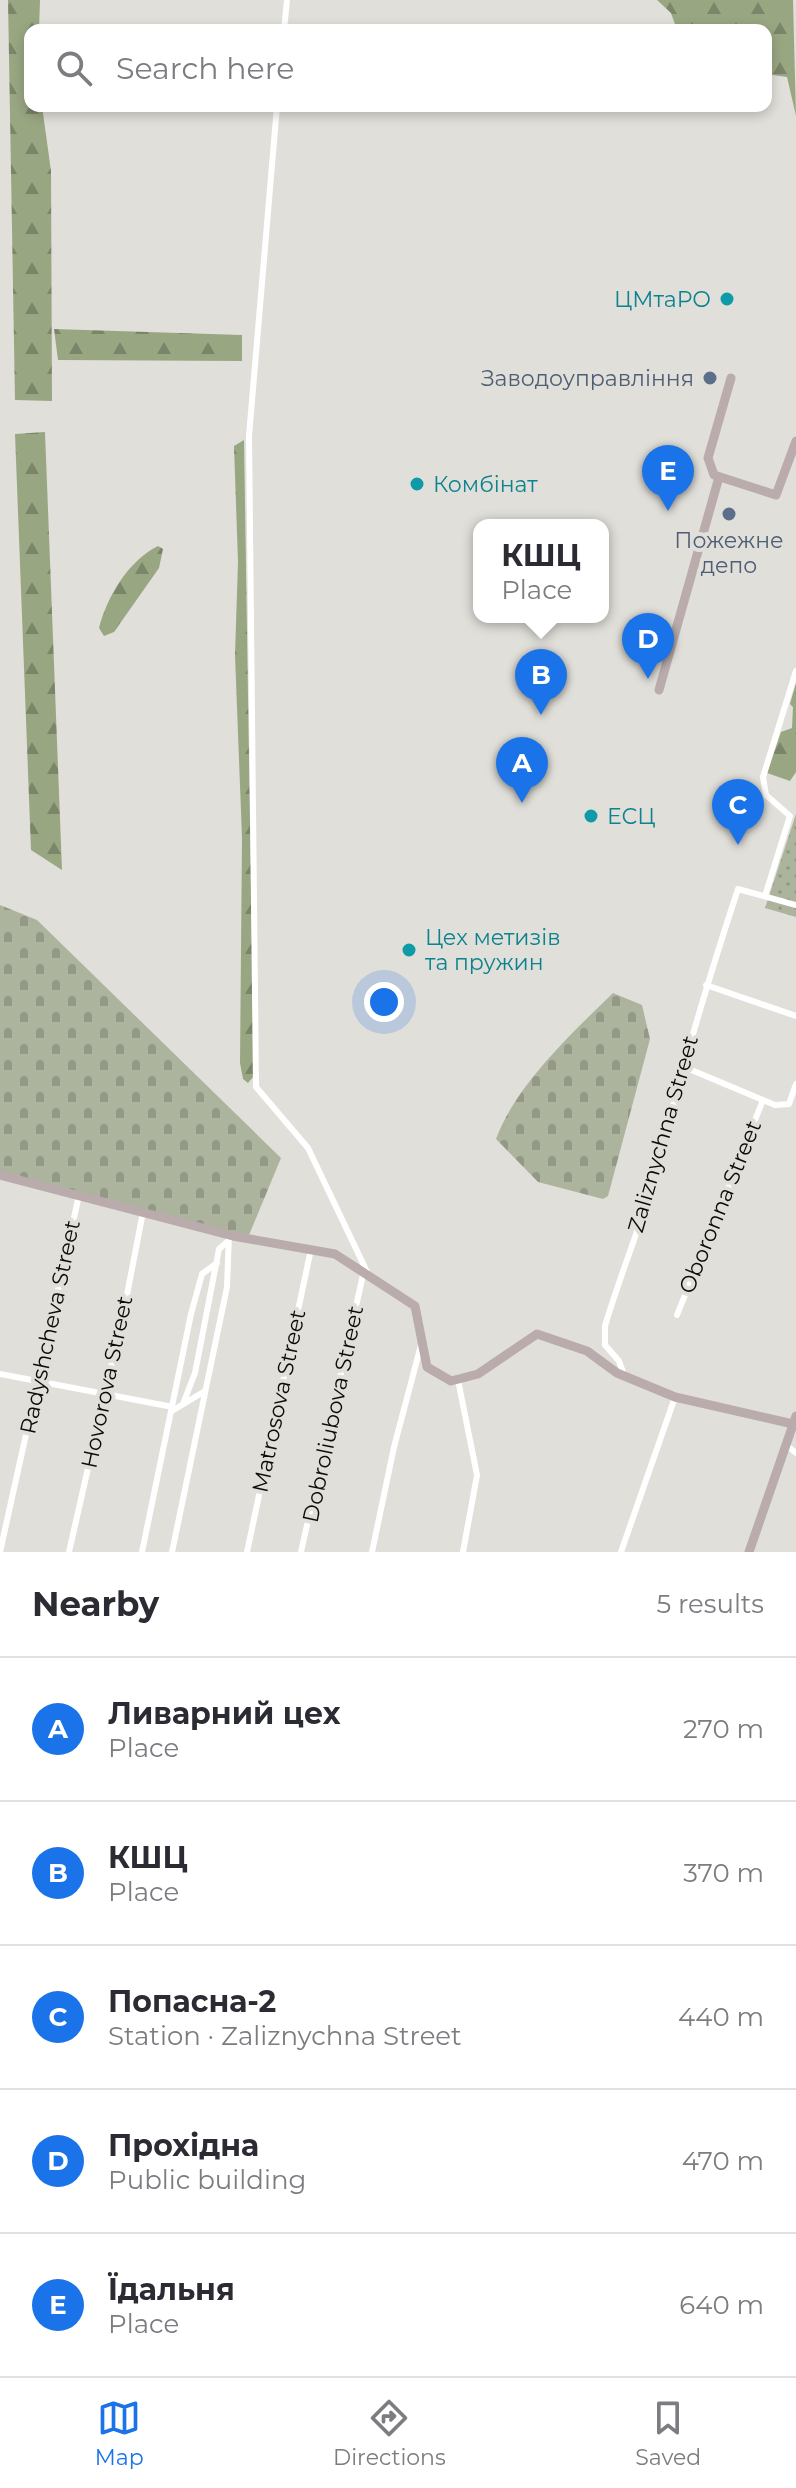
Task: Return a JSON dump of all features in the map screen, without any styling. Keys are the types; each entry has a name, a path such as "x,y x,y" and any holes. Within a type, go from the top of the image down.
{"street":[{"path":"285,24 287,0"},
{"path":"276,112 249,436 256,1087 308,1148 367,1278"},
{"path":"731,378 708,458 714,475 776,495 796,441"},
{"path":"659,690 719,477"},
{"path":"796,671 763,777 766,795 790,816 765,896 796,905"},
{"name":"Zaliznychna Street","path":"625,1376 619,1361 605,1345 605,1326 658,1165 682,1066 738,889 765,896"},
{"path":"706,985 796,1016"},
{"path":"682,1066 775,1105 789,1104 796,1084"},
{"name":"Oboronna Street","path":"677,1315 763,1100"},
{"path":"0,1175 229,1238 335,1254 367,1278 415,1306 420,1319 421,1345 429,1368 451,1381 478,1374 537,1334 587,1351 625,1376 675,1397 795,1420 749,1552"},
{"name":"Radyshcheva Street","path":"0,1552 79,1195"},
{"name":"Hovorova Street","path":"69,1552 143,1212"},
{"path":"183,1404 195,1373 219,1249 229,1238"},
{"path":"172,1552 227,1287 231,1256 229,1238"},
{"name":"Matrosova Street","path":"247,1552 311,1249"},
{"path":"142,1552 202,1274 217,1263"},
{"name":"Dobroliubova Street","path":"301,1552 367,1278"},
{"path":"372,1552 421,1345"},
{"path":"413,1375 429,1368"},
{"path":"0,1374 173,1409 205,1391"},
{"path":"458,1380 477,1475 463,1552"},
{"path":"621,1552 675,1397"},
{"path":"786,1445 796,1453"}],"green space":[{"path":"8,0 40,0 39,24 24,24 24,112 43,112 51,171 52,401 15,400"},
{"path":"657,0 793,0 796,116 787,77 772,75 772,24 675,24 671,13"},
{"path":"54,329 242,335 242,361 58,360"},
{"path":"45,432 62,870 31,850 15,434"},
{"path":"244,440 254,1076 248,1083 243,1079 240,1063 242,838 235,655 238,562 234,446"},
{"path":"158,546 163,549 159,568 114,632 104,636 99,628 113,592 128,570"},
{"path":"796,683 796,772 790,781 767,773 781,732 792,728 793,707 790,704"},
{"path":"796,814 796,917 765,908"},
{"path":"0,905 37,920 281,1158 249,1235 233,1236 0,1173"},
{"path":"613,993 642,1005 650,1039 608,1196 603,1199 538,1182 496,1139 505,1119 531,1080"}],"place":[{"name":"ЦМтаРО","path":"727,299"},
{"name":"Заводоуправління","path":"710,378"},
{"name":"Комбінат","path":"417,484"},
{"name":"Їдальня","path":"668,511"},
{"name":"Пожежне депо","path":"729,514"},
{"name":"Прохідна","path":"648,679"},
{"name":"КШЦ","path":"541,715"},
{"name":"Ливарний цех","path":"522,803"},
{"name":"ЕСЦ","path":"591,816"},
{"name":"Попасна-2","path":"738,845"},
{"name":"Цех метизів та пружин","path":"409,950"}]}
